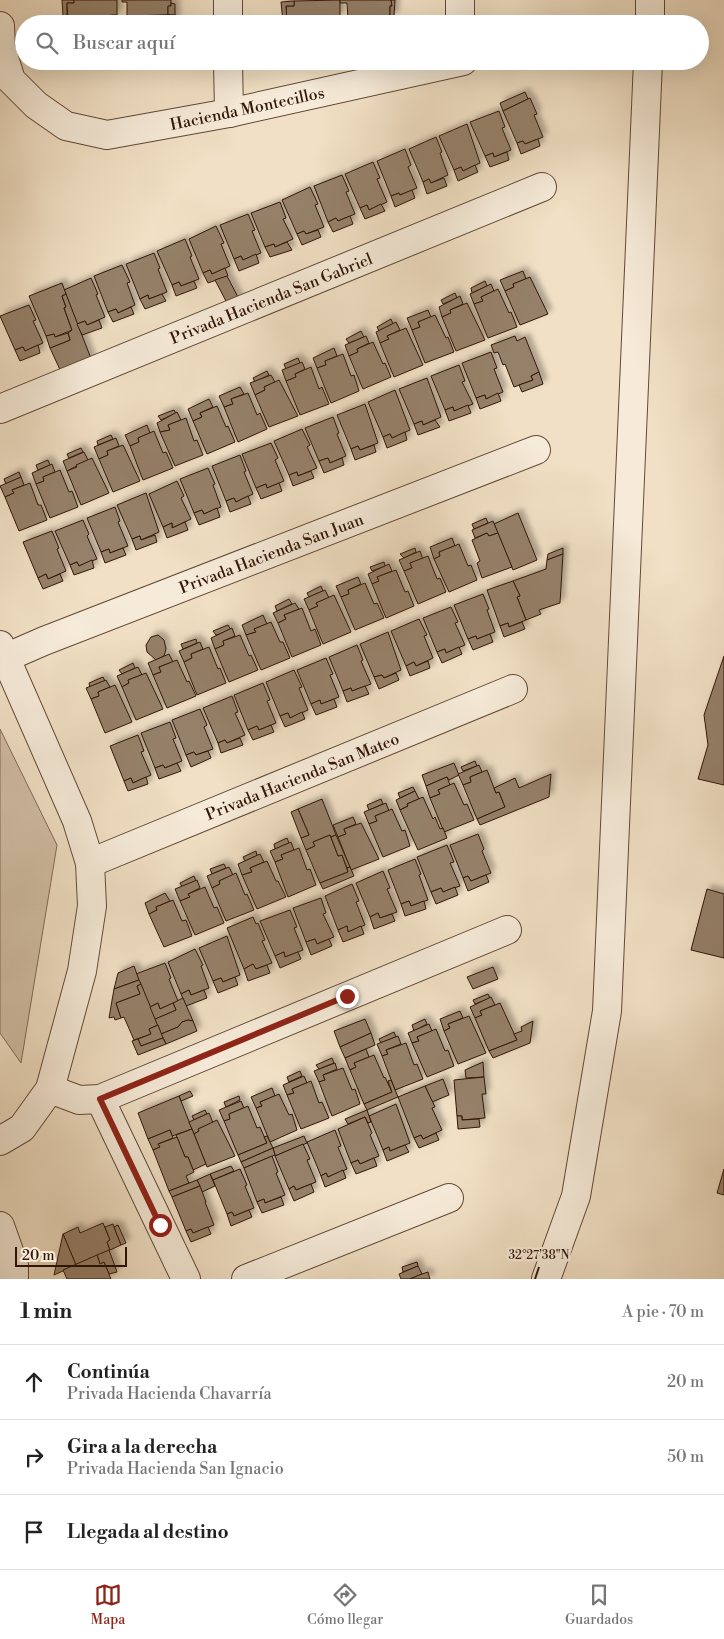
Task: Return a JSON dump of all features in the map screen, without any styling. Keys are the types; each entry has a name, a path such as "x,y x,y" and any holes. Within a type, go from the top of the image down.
{"street":[{"path":"228,0 228,15"},
{"path":"460,0 460,15"},
{"name":"Hacienda Montecillos","path":"0,26 1,48 10,80 36,105 66,126 108,135 229,113 421,70"},
{"path":"228,70 229,113"},
{"path":"546,1279 576,1196 607,1011 648,70"},
{"name":"Privada Hacienda San Gabriel","path":"0,409 542,187"},
{"name":"Privada Hacienda San Juan","path":"3,652 53,638 536,450"},
{"path":"0,1141 22,1128 50,1089 82,971 92,906 90,863 77,821 3,652"},
{"name":"Privada Hacienda San Mateo","path":"90,863 513,689"},
{"path":"50,1089 78,1100 100,1099 506,930"},
{"path":"100,1099 186,1279"},
{"path":"246,1279 449,1198"},
{"path":"0,1226 14,1265 14,1279"}],"shaded area":[{"path":"0,729 57,845 21,1063 0,1033"}],"building":[{"path":"62,0 74,0 74,3 67,3 67,15 63,15"},
{"path":"74,0 117,0 117,15 68,15 67,3 74,3"},
{"path":"122,0 171,0 171,6 168,6 168,15 127,15 127,2 122,2"},
{"path":"340,0 340,15 286,15 286,6 294,6 294,1"},
{"path":"340,0 391,0 392,6 390,6 390,15 348,15 347,3 340,3"},
{"path":"391,0 395,0 394,15 390,15 390,6 392,6"},
{"path":"294,1 294,6 286,6 287,15 282,15 281,2"},
{"path":"171,3 175,4 175,15 168,15 168,6 171,6"},
{"path":"525,92 528,99 503,111 500,103"},
{"path":"530,98 537,114 534,115 543,137 525,144 523,141 517,143 503,111"},
{"path":"499,111 505,127 502,128 511,150 494,157 493,153 485,156 470,122"},
{"path":"467,124 480,163 463,171 461,167 454,170 439,136"},
{"path":"436,137 448,175 431,183 429,179 423,182 409,149"},
{"path":"538,139 540,146 521,154 517,143 523,141 525,144"},
{"path":"405,149 411,165 408,167 417,188 400,195 399,193 391,196 377,161"},
{"path":"507,152 509,160 490,167 485,156 493,153 494,157"},
{"path":"373,162 380,178 377,179 387,202 369,210 367,205 360,208 345,174"},
{"path":"475,165 478,172 458,181 454,170 461,167 463,171"},
{"path":"342,175 349,191 346,192 355,214 338,221 336,218 328,222 314,186"},
{"path":"444,178 447,186 427,194 423,182 429,179 431,183"},
{"path":"310,187 318,204 315,205 324,227 306,234 304,231 297,234 282,200"},
{"path":"412,190 415,198 395,207 391,196 399,193 400,195"},
{"path":"280,202 286,218 283,219 293,239 275,247 274,244 265,247 251,213"},
{"path":"381,204 385,211 365,219 360,208 367,205 369,210"},
{"path":"248,214 255,230 252,231 261,253 243,260 241,256 234,259 220,225"},
{"path":"350,216 353,224 333,232 328,222 336,218 338,221"},
{"path":"216,226 224,243 221,244 230,266 212,274 210,270 203,273 189,239"},
{"path":"318,230 321,237 302,245 297,234 304,231 306,234"},
{"path":"185,239 199,279 181,286 179,282 172,285 157,251"},
{"path":"287,242 292,250 270,257 265,247 274,244 275,247"},
{"path":"154,253 167,292 149,299 148,295 140,299 126,264"},
{"path":"256,254 259,263 239,271 234,259 241,256 243,260"},
{"path":"122,265 130,282 127,283 135,305 118,313 116,309 108,312 94,276"},
{"path":"225,268 228,276 208,283 203,273 210,270 212,274"},
{"path":"523,271 526,279 513,284 514,287 505,291 500,280"},
{"path":"227,276 240,301 228,305 215,280"},
{"path":"530,277 548,314 520,325 505,291 514,287 513,284"},
{"path":"91,278 105,317 87,325 85,321 77,324 64,290"},
{"path":"194,281 197,288 176,296 172,285 179,282 181,286"},
{"path":"485,281 487,286 472,293 471,288"},
{"path":"62,283 66,294 62,296 66,307 64,308 72,330 55,337 54,334 46,336 29,296"},
{"path":"491,284 494,291 481,297 483,301 474,304 470,294"},
{"path":"498,289 517,327 488,338 474,304 483,301 481,297"},
{"path":"455,293 457,298 443,304 441,300"},
{"path":"66,294 92,361 62,374 50,348 70,340 68,333 72,330 62,296"},
{"path":"162,294 166,301 145,309 140,299 148,295 149,299"},
{"path":"460,296 463,304 450,310 451,313 442,317 439,307"},
{"path":"467,303 485,340 456,351 442,317 451,313 450,310"},
{"path":"29,305 36,320 33,321 43,343 25,351 23,347 15,350 0,316"},
{"path":"131,307 134,314 113,322 108,312 116,309 118,313"},
{"path":"428,310 431,317 418,322 420,327 412,330 407,318"},
{"path":"435,315 446,338 448,337 454,352 425,363 412,330 420,327 418,322"},
{"path":"391,319 393,324 379,331 377,327"},
{"path":"99,320 102,328 82,335 77,324 85,321 87,325"},
{"path":"396,322 400,330 387,336 389,339 380,343 376,332"},
{"path":"406,328 423,365 394,377 380,343 389,339 387,336"},
{"path":"361,331 364,337 349,343 346,339"},
{"path":"68,333 70,340 50,348 46,336 54,334 55,337"},
{"path":"366,336 369,343 357,349 358,352 349,356 345,345"},
{"path":"515,336 517,341 525,337 539,372 531,376 533,380 514,387 505,364 503,365 498,352 494,353 491,345"},
{"path":"373,342 391,377 363,389 349,356 358,352 357,349"},
{"path":"38,345 40,353 20,361 15,350 23,347 25,351"},
{"path":"334,348 337,356 325,361 326,365 317,368 313,358"},
{"path":"491,352 497,368 494,369 503,392 486,399 485,395 476,398 462,363"},
{"path":"343,354 351,376 354,375 359,391 331,403 317,368 326,365 325,361"},
{"path":"298,358 300,363 286,369 284,364"},
{"path":"302,362 305,369 295,374 296,377 286,381 282,370"},
{"path":"459,365 465,381 462,382 473,404 454,411 453,407 445,410 431,376"},
{"path":"311,367 319,389 322,387 329,404 300,415 286,381 296,377 295,374"},
{"path":"267,371 269,375 255,382 253,378"},
{"path":"539,372 543,384 522,392 519,385 533,380 531,376"},
{"path":"271,375 275,382 264,387 265,390 255,395 250,383"},
{"path":"427,378 441,417 423,425 422,421 414,424 399,389"},
{"path":"279,380 298,416 269,427 255,395 265,390 264,387"},
{"path":"240,387 244,394 231,399 233,404 224,407 219,396"},
{"path":"395,390 410,430 392,438 390,434 383,437 368,402"},
{"path":"248,393 257,415 260,413 267,429 238,442 224,407 233,404 231,399"},
{"path":"498,393 501,401 480,409 476,398 485,395 486,399"},
{"path":"209,399 213,407 200,413 202,417 193,421 188,409"},
{"path":"365,404 378,443 360,450 358,446 351,449 337,415"},
{"path":"468,405 471,413 449,421 445,410 453,407 454,411"},
{"path":"217,406 235,442 207,454 193,421 202,417 200,413"},
{"path":"174,410 176,413 161,420 158,416"},
{"path":"177,412 181,420 168,425 170,430 160,432 157,423"},
{"path":"333,417 339,433 337,434 346,456 330,463 328,458 319,461 305,428"},
{"path":"186,418 194,441 197,440 203,455 175,466 160,432 170,430 168,425"},
{"path":"435,420 440,427 418,435 414,424 422,421 423,425"},
{"path":"147,425 150,433 138,438 139,442 130,446 125,435"},
{"path":"302,429 310,445 307,447 317,468 298,476 297,472 289,475 274,441"},
{"path":"154,431 163,453 166,452 173,468 143,480 130,446 139,442 138,438"},
{"path":"405,432 407,440 387,448 383,437 390,434 392,438"},
{"path":"111,435 113,439 98,445 97,441"},
{"path":"116,438 119,446 107,451 108,455 99,459 94,447"},
{"path":"271,443 278,458 275,460 284,481 267,488 266,484 256,488 242,454"},
{"path":"123,445 140,481 113,492 99,459 108,455 107,451"},
{"path":"374,445 376,452 355,460 351,449 358,446 360,450"},
{"path":"81,448 83,452 69,458 67,454"},
{"path":"84,452 88,460 67,471 63,461"},
{"path":"240,455 246,471 244,472 253,494 236,502 234,498 226,501 212,466"},
{"path":"92,458 109,493 81,505 67,471"},
{"path":"328,458 330,463 342,458 344,465 324,473 319,461"},
{"path":"48,460 50,465 38,470 36,465"},
{"path":"52,464 55,472 43,477 44,481 36,484 32,473"},
{"path":"208,468 215,484 213,485 221,507 204,514 202,510 194,513 180,479"},
{"path":"60,470 69,492 72,491 78,507 50,518 36,484 44,481 43,477"},
{"path":"311,471 314,478 293,486 289,475 297,472 298,476"},
{"path":"19,472 21,477 6,484 4,479"},
{"path":"21,477 24,485 12,490 14,493 5,497 0,486"},
{"path":"177,481 184,496 181,498 191,519 172,528 172,523 163,527 149,494"},
{"path":"30,483 38,505 41,505 47,520 19,531 5,497 14,493 12,490"},
{"path":"279,483 282,491 261,499 256,488 266,484 267,488"},
{"path":"146,493 159,532 141,540 140,536 132,539 117,505"},
{"path":"248,496 251,504 230,512 226,501 234,498 236,502"},
{"path":"115,507 120,521 118,522 128,546 110,553 109,549 101,552 87,518"},
{"path":"217,508 220,517 199,525 194,513 202,510 204,514"},
{"path":"518,513 537,560 513,570 494,524"},
{"path":"486,518 488,523 474,529 472,524"},
{"path":"83,520 89,534 87,536 97,559 79,566 77,562 70,565 55,531"},
{"path":"493,521 498,533 489,536 487,533 475,538 472,530"},
{"path":"185,522 188,530 167,538 163,527 172,523 172,528"},
{"path":"52,531 66,571 48,579 46,574 38,578 23,542"},
{"path":"487,533 489,536 498,533 512,567 482,578 477,563 480,561 472,540"},
{"path":"155,535 157,542 136,550 132,539 140,536 141,540"},
{"path":"452,538 455,546 439,552 440,556 434,559 430,547"},
{"path":"459,544 468,566 471,565 477,580 449,592 434,559 440,556 439,552"},
{"path":"123,548 126,555 105,563 101,552 109,549 110,553"},
{"path":"415,548 416,552 404,558 400,554"},
{"path":"563,548 563,554 547,560 548,554"},
{"path":"420,551 423,559 410,563 412,568 404,571 399,560"},
{"path":"563,554 560,603 539,610 541,614 526,620 517,597 520,596 513,581 546,569 547,560"},
{"path":"428,556 437,579 440,578 446,592 418,604 404,571 412,568 410,563"},
{"path":"92,560 94,568 74,575 70,565 77,562 79,566"},
{"path":"384,562 385,566 372,571 370,567"},
{"path":"389,564 392,571 377,577 379,581 372,584 368,574"},
{"path":"396,570 405,592 408,591 414,606 386,618 372,584 379,581 377,577"},
{"path":"46,574 48,579 60,574 63,581 43,589 38,578"},
{"path":"358,577 361,584 348,590 349,594 341,597 336,586"},
{"path":"513,581 520,596 517,597 526,620 509,627 508,623 500,626 487,590"},
{"path":"365,583 374,604 377,603 384,618 355,630 341,597 349,594 348,590"},
{"path":"321,586 323,591 309,597 307,593"},
{"path":"325,590 329,598 316,603 318,606 309,610 304,599"},
{"path":"483,594 495,632 477,639 476,636 468,639 454,605"},
{"path":"334,595 351,632 323,644 309,610 318,606 316,603"},
{"path":"289,599 292,604 277,611 275,606"},
{"path":"295,603 299,609 284,615 286,619 278,623 273,613"},
{"path":"451,607 458,622 455,623 465,645 446,653 445,649 437,652 423,618"},
{"path":"302,608 311,631 315,629 321,645 292,657 278,623 286,619 284,615"},
{"path":"263,615 267,624 254,629 256,632 246,635 242,625"},
{"path":"419,619 427,635 424,636 433,658 416,666 414,662 406,666 391,631"},
{"path":"271,622 290,658 261,670 246,635 256,632 254,629"},
{"path":"522,622 525,629 504,637 500,626 508,623 509,627"},
{"path":"228,625 231,630 216,635 213,631"},
{"path":"232,628 235,636 223,641 224,645 215,649 211,638"},
{"path":"388,632 401,670 384,678 382,675 374,677 360,644"},
{"path":"490,634 493,642 473,650 468,639 476,636 477,639"},
{"path":"158,635 164,640 166,649 164,656 156,660 147,652 146,645 151,637"},
{"path":"240,635 249,656 251,655 258,670 229,682 215,649 224,645 223,641"},
{"path":"196,639 197,643 183,649 181,644"},
{"path":"200,642 203,649 191,654 192,658 184,662 179,651"},
{"path":"357,645 363,660 361,661 371,684 352,691 351,688 343,691 329,657"},
{"path":"209,647 226,683 197,695 184,662 192,658 191,654"},
{"path":"459,647 462,654 442,663 437,652 445,649 446,653"},
{"path":"169,654 173,662 159,667 161,672 153,675 148,663"},
{"path":"724,656 724,785 698,779 708,745 704,715"},
{"path":"326,658 333,674 330,675 339,697 321,704 320,700 311,704 297,670"},
{"path":"177,660 196,696 167,708 153,675 161,672 159,667"},
{"path":"428,661 430,668 410,676 406,666 414,662 416,666"},
{"path":"133,663 135,668 122,674 119,670"},
{"path":"138,667 142,675 128,680 129,683 122,687 117,676"},
{"path":"294,670 302,687 299,688 308,710 290,718 288,713 280,716 266,682"},
{"path":"146,673 163,709 136,720 122,687 129,683 128,680"},
{"path":"396,673 399,680 379,689 374,677 382,675 384,678"},
{"path":"103,677 105,681 90,687 89,683"},
{"path":"106,680 110,687 98,692 99,696 91,699 86,688"},
{"path":"263,683 270,700 267,701 276,723 259,730 257,726 248,730 234,695"},
{"path":"115,685 132,722 105,733 91,699 99,696 98,692"},
{"path":"365,686 369,694 347,702 343,691 351,688 352,691"},
{"path":"232,696 238,712 235,713 245,735 227,743 225,740 218,743 203,708"},
{"path":"334,699 337,707 316,715 311,704 320,700 321,704"},
{"path":"200,709 207,725 204,727 213,749 196,755 194,752 186,755 172,720"},
{"path":"302,712 305,719 285,727 280,716 288,713 290,718"},
{"path":"170,722 176,738 173,739 182,761 165,768 163,765 155,768 141,733"},
{"path":"271,725 274,732 253,740 248,730 257,726 259,730"},
{"path":"138,735 144,751 141,752 151,775 133,783 131,778 124,781 110,746"},
{"path":"240,738 243,745 221,753 218,743 225,740 227,743"},
{"path":"208,751 211,758 191,767 186,755 194,752 196,755"},
{"path":"475,761 477,766 463,771 461,767"},
{"path":"177,763 181,771 159,779 155,768 163,765 165,768"},
{"path":"454,763 459,775 449,780 447,777 426,786 422,775"},
{"path":"479,765 482,772 470,777 471,782 463,785 458,774"},
{"path":"487,770 496,793 499,792 505,807 477,819 463,785 471,782 470,777"},
{"path":"551,774 549,797 480,825 477,819 505,807 499,792 496,793 494,788 515,778 519,788"},
{"path":"146,777 148,784 128,791 124,781 131,778 133,783"},
{"path":"447,777 450,785 438,790 440,794 430,798 426,786"},
{"path":"454,783 464,805 467,804 474,820 444,832 430,798 440,794 438,790"},
{"path":"413,787 415,791 400,798 398,793"},
{"path":"415,791 419,799 407,804 408,806 400,810 396,800"},
{"path":"423,797 433,819 435,817 440,829 443,828 447,838 418,850 400,810 408,806 407,804"},
{"path":"322,799 336,835 331,837 330,835 313,842 315,846 306,850 301,838 309,835 298,809"},
{"path":"381,799 383,804 369,810 367,805"},
{"path":"386,803 389,811 375,816 377,821 369,824 364,812"},
{"path":"298,809 309,835 301,838 291,812"},
{"path":"392,809 402,831 405,830 410,846 383,857 369,824 377,821 375,816"},
{"path":"353,817 356,824 344,829 346,834 338,837 333,825"},
{"path":"361,823 379,859 351,870 338,837 346,834 344,829"},
{"path":"478,834 484,849 482,851 491,873 471,881 468,876 463,878 450,845"},
{"path":"330,835 338,856 342,855 348,872 320,883 306,850 315,846 313,842"},
{"path":"336,835 350,867 347,868 342,855 338,856 331,837"},
{"path":"287,838 289,843 275,849 274,844"},
{"path":"291,842 294,850 281,855 283,859 275,862 270,851"},
{"path":"447,845 454,862 450,863 460,886 443,892 441,888 431,892 417,857"},
{"path":"299,848 307,870 310,869 316,885 288,897 275,862 283,859 281,855"},
{"path":"256,851 257,856 245,861 243,857"},
{"path":"260,854 264,862 250,868 252,872 242,875 238,864"},
{"path":"415,859 428,900 411,906 409,901 401,904 388,870"},
{"path":"267,861 286,897 257,909 242,875 252,872 250,868"},
{"path":"224,864 226,868 212,874 210,869"},
{"path":"229,867 233,875 219,881 220,884 212,888 207,876"},
{"path":"350,867 354,876 323,889 320,883 348,872 347,868"},
{"path":"383,871 390,888 387,889 397,912 380,918 378,913 370,917 356,883"},
{"path":"236,873 245,895 247,894 254,910 226,921 212,888 220,884 219,881"},
{"path":"486,875 489,882 468,891 463,878 468,876 471,881"},
{"path":"194,876 196,881 182,887 180,883"},
{"path":"197,880 200,888 188,894 190,897 180,901 175,889"},
{"path":"352,884 359,901 356,902 365,925 348,932 347,926 338,930 325,896"},
{"path":"205,887 214,908 217,907 224,923 195,935 180,901 190,897 188,894"},
{"path":"455,887 458,895 436,904 431,892 441,888 443,892"},
{"path":"707,889 724,894 724,958 691,950"},
{"path":"165,893 170,901 156,907 157,910 149,914 145,903"},
{"path":"321,898 326,913 323,914 334,937 317,944 315,939 306,942 293,908"},
{"path":"173,900 182,921 186,920 192,936 164,947 149,914 157,910 156,907"},
{"path":"409,901 411,906 424,901 426,909 405,916 401,904"},
{"path":"290,910 297,927 294,928 303,950 285,957 284,952 275,956 260,921"},
{"path":"378,913 380,918 392,914 395,921 374,929 370,917"},
{"path":"253,917 256,924 258,923 265,940 262,941 272,963 256,969 253,964 244,969 227,928"},
{"path":"347,926 348,932 361,926 364,934 343,942 338,930"},
{"path":"227,936 240,975 223,982 221,978 213,981 199,948"},
{"path":"315,939 317,944 329,939 332,946 311,955 306,942"},
{"path":"195,949 203,965 201,966 209,988 191,995 189,990 181,994 168,962"},
{"path":"284,952 285,957 298,952 301,959 280,968 275,956"},
{"path":"165,963 178,1001 160,1009 158,1003 150,1007 136,974"},
{"path":"253,964 256,969 267,965 270,973 248,981 244,969"},
{"path":"134,966 139,980 114,989 118,973"},
{"path":"493,967 498,979 473,989 467,977"},
{"path":"235,977 238,985 218,993 213,981 221,978 223,982"},
{"path":"139,980 141,984 137,986 140,994 116,1003 121,1018 115,1020 114,1017 109,1018 114,989"},
{"path":"141,984 158,1025 149,1029 151,1034 134,1040 124,1017 121,1018 116,1003 140,994 137,986"},
{"path":"189,990 191,995 204,990 207,998 186,1006 181,994"},
{"path":"488,994 490,998 475,1004 473,1000"},
{"path":"491,997 495,1005 480,1011 482,1015 475,1018 470,1007"},
{"path":"183,998 193,1021 182,1022 178,1027 161,1034 155,1019 176,1010 173,1003"},
{"path":"158,1003 160,1009 173,1003 176,1010 155,1019 150,1007"},
{"path":"500,1003 517,1040 489,1051 475,1018 482,1015 480,1011"},
{"path":"460,1011 463,1018 448,1024 450,1028 444,1031 440,1019"},
{"path":"469,1016 486,1053 458,1064 444,1031 450,1028 448,1024"},
{"path":"365,1019 371,1033 340,1047 334,1031"},
{"path":"425,1019 427,1024 414,1031 412,1025"},
{"path":"193,1021 197,1031 166,1044 161,1034 178,1027 182,1022"},
{"path":"533,1021 530,1043 493,1058 489,1051 517,1040 514,1034 522,1031 521,1027"},
{"path":"429,1024 432,1031 417,1037 419,1041 412,1043 408,1033"},
{"path":"158,1025 163,1038 141,1046 138,1039 151,1034 149,1029"},
{"path":"436,1029 445,1051 448,1050 454,1066 427,1077 412,1043 419,1041 417,1037"},
{"path":"394,1032 396,1037 381,1043 379,1039"},
{"path":"371,1033 375,1045 345,1058 340,1047"},
{"path":"398,1036 401,1044 386,1050 388,1054 382,1056 377,1044"},
{"path":"163,1038 166,1044 138,1055 132,1041 138,1039 141,1046"},
{"path":"406,1043 414,1065 417,1064 423,1079 395,1090 382,1056 388,1054 386,1050"},
{"path":"366,1049 369,1057 354,1063 356,1067 350,1070 345,1058"},
{"path":"374,1055 392,1092 364,1104 350,1070 356,1067 354,1063"},
{"path":"332,1058 334,1063 319,1069 316,1065"},
{"path":"483,1062 484,1077 466,1078 465,1070"},
{"path":"335,1063 337,1069 323,1075 325,1080 319,1082 314,1071"},
{"path":"343,1068 352,1090 355,1089 360,1104 332,1116 319,1082 325,1080 323,1075"},
{"path":"300,1071 302,1076 289,1082 287,1077"},
{"path":"304,1076 307,1083 292,1089 294,1093 287,1095 283,1085"},
{"path":"484,1077 486,1094 482,1094 485,1118 462,1120 462,1116 457,1116 454,1080"},
{"path":"443,1079 449,1095 432,1102 425,1086"},
{"path":"391,1080 398,1097 367,1110 364,1104 392,1092 388,1081"},
{"path":"311,1081 319,1103 322,1102 329,1118 301,1129 287,1095 294,1093 292,1089"},
{"path":"425,1086 435,1107 432,1108 442,1130 423,1139 421,1135 414,1138 398,1097"},
{"path":"272,1088 275,1096 260,1102 262,1106 256,1108 251,1097"},
{"path":"190,1091 193,1096 181,1101 179,1096"},
{"path":"279,1094 289,1115 292,1114 297,1130 270,1142 256,1108 262,1106 260,1102"},
{"path":"179,1096 192,1129 172,1136 170,1130 148,1139 138,1113"},
{"path":"239,1096 240,1100 226,1107 224,1102"},
{"path":"241,1101 244,1108 229,1114 230,1119 224,1121 219,1110"},
{"path":"396,1104 410,1143 390,1151 389,1147 383,1150 369,1116"},
{"path":"248,1106 257,1128 260,1127 267,1143 238,1155 224,1121 230,1119 229,1114"},
{"path":"205,1110 207,1114 194,1120 192,1116"},
{"path":"367,1110 371,1122 368,1123 365,1117 348,1124 345,1119"},
{"path":"209,1113 213,1123 198,1129 199,1131 194,1134 189,1122"},
{"path":"457,1116 462,1116 462,1120 479,1119 480,1127 458,1129"},
{"path":"365,1117 379,1156 360,1164 358,1160 351,1163 338,1129"},
{"path":"217,1120 235,1156 207,1167 194,1134 199,1131 198,1129"},
{"path":"192,1129 206,1164 193,1170 188,1157 185,1157 176,1135"},
{"path":"170,1130 173,1138 158,1144 160,1147 153,1150 148,1139"},
{"path":"335,1130 341,1146 338,1147 347,1169 328,1177 326,1173 321,1176 307,1142"},
{"path":"436,1133 439,1140 419,1148 414,1138 421,1135 423,1139"},
{"path":"267,1136 273,1148 241,1162 238,1155 267,1143 264,1137"},
{"path":"304,1136 307,1143 275,1156 273,1148"},
{"path":"177,1137 185,1157 188,1157 194,1172 186,1176 189,1183 169,1191 153,1150 160,1147 158,1144"},
{"path":"303,1144 310,1159 307,1160 316,1182 296,1190 294,1186 289,1189 275,1156"},
{"path":"405,1145 409,1152 387,1161 383,1150 389,1147 390,1151"},
{"path":"273,1148 275,1155 244,1168 241,1162"},
{"path":"272,1156 278,1172 276,1173 285,1195 265,1203 264,1199 257,1202 244,1168"},
{"path":"374,1158 377,1166 356,1174 351,1163 358,1160 360,1164"},
{"path":"231,1166 234,1171 213,1180 210,1174"},
{"path":"240,1169 254,1208 234,1216 232,1212 227,1214 213,1180"},
{"path":"724,1169 724,1195 717,1193"},
{"path":"343,1170 346,1178 325,1187 321,1176 326,1173 328,1177"},
{"path":"210,1174 215,1186 202,1192 197,1180"},
{"path":"197,1180 200,1186 172,1197 169,1191"},
{"path":"311,1184 314,1192 294,1201 289,1189 294,1186 296,1190"},
{"path":"200,1186 214,1225 193,1233 191,1229 186,1231 172,1197"},
{"path":"281,1197 284,1205 262,1213 257,1202 264,1199 265,1203"},
{"path":"249,1210 252,1217 231,1226 227,1214 232,1212 234,1216"},
{"path":"103,1223 110,1240 107,1242 110,1250 76,1265 63,1234 78,1227 80,1233"},
{"path":"113,1224 121,1245 110,1250 107,1242 110,1240 105,1227"},
{"path":"118,1225 126,1243 121,1245 114,1227"},
{"path":"208,1227 211,1234 191,1242 186,1231 191,1229 193,1233"},
{"path":"63,1234 76,1265 54,1275"},
{"path":"109,1250 117,1272 109,1274 104,1262 100,1264 97,1255"},
{"path":"97,1255 100,1264 104,1262 111,1279 67,1279 63,1270"},
{"path":"417,1262 418,1266 403,1272 402,1267"},
{"path":"418,1266 422,1274 410,1279 401,1279 399,1274"},
{"path":"428,1272 430,1279 410,1279 422,1274"}],"route":[{"path":"160,1225 100,1099 347,996"}]}
